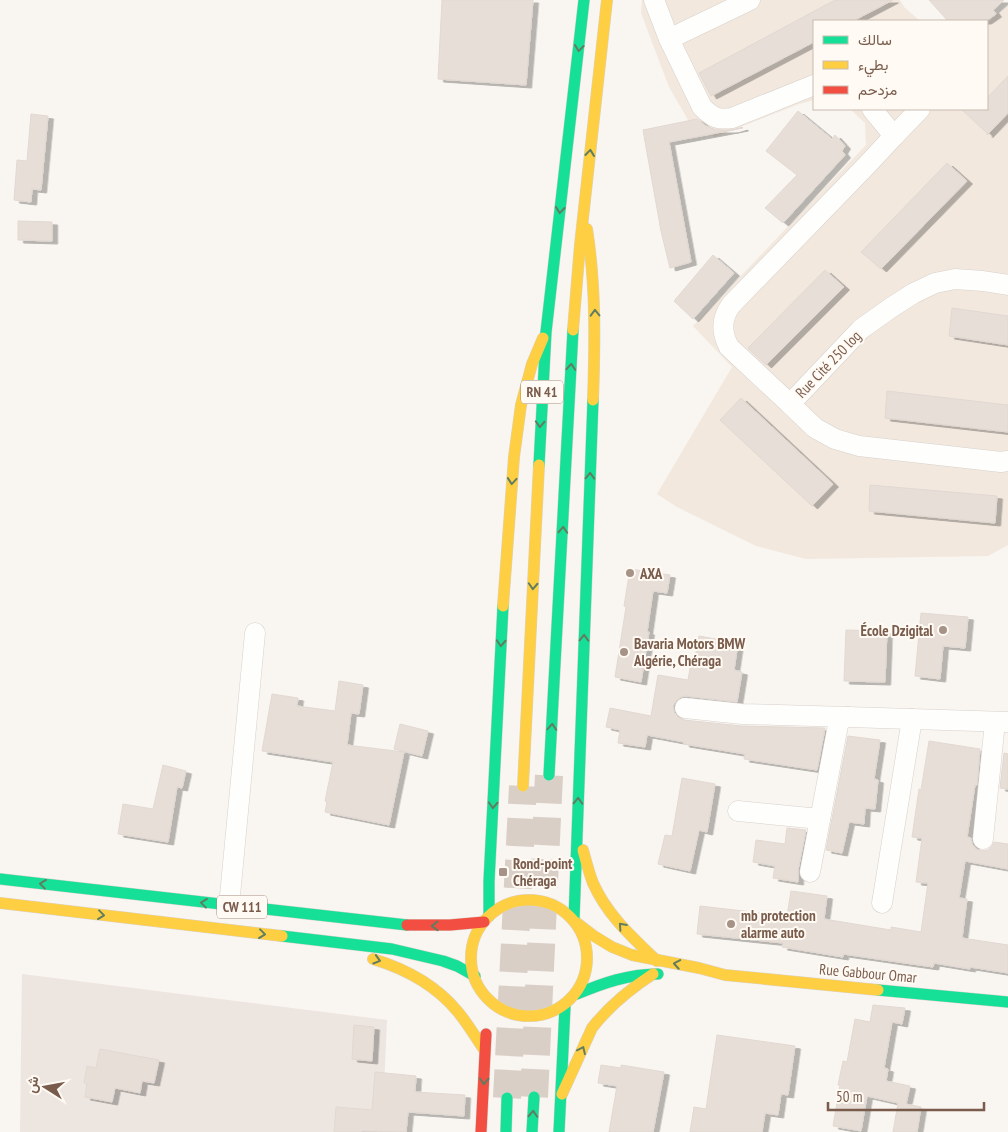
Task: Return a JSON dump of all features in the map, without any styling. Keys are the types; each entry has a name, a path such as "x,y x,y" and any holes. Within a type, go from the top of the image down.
{"main road":[{"name":"RN 41","path":"523,786 546,332 584,0"},
{"name":"RN 41","path":"549,776 573,325 606,0"},
{"path":"576,921 559,907 541,901 522,900 504,906 486,919 478,931 474,942 472,964 480,987 487,997 500,1008 516,1015 532,1017 549,1014 565,1007 577,994 585,966 585,951 576,921 595,319 593,276 584,210"},
{"path":"486,919 504,584 514,457 521,404 526,384 532,364 546,332"},
{"path":"578,829 589,872 606,906 626,931 657,961"},
{"name":"CW 111","path":"0,879 411,926 447,926 486,919"},
{"name":"CW 111","path":"0,904 392,949 443,960 475,976"},
{"name":"Rue Gabbour Omar","path":"576,921 594,936 612,947 632,955 725,975 1008,1002"},
{"path":"314,940 391,964 419,978 444,996 454,1007 485,1051"},
{"path":"562,1094 592,1028 598,1020 620,997 653,974"},
{"name":"Rue Gabbour Omar","path":"577,994 614,980 653,974 698,977 725,975"},
{"path":"481,1132 487,997"},
{"path":"559,1132 565,1007"},
{"path":"532,1132 534,1096"},
{"path":"506,1132 507,1098"}],"street":[{"path":"654,0 669,39 702,108 710,115 721,119 732,118 813,85"},
{"path":"669,39 750,0"},
{"path":"873,110 894,136"},
{"name":"Rue Cité 250 log","path":"919,110 730,305 725,313 723,325 724,338 729,348 790,404 861,329 914,293 935,283 955,279 1008,285"},
{"path":"790,404 815,428 835,440 859,446 1001,462 1008,461"},
{"path":"229,906 255,633"},
{"path":"685,708 742,714 1001,722 983,839"},
{"path":"810,872 839,720 848,717"},
{"path":"882,903 912,719"},
{"path":"738,811 820,819"}],"shaded area":[{"path":"642,0 900,0 904,7 919,20 813,20 813,100 715,137 688,120 669,87 641,13"},
{"path":"1008,5 1008,545 988,556 806,559 756,546 677,507 657,494 732,367 693,326 866,145 865,123 851,110 988,110 988,22"},
{"path":"22,974 387,1020 382,1132 20,1132"}],"building":[{"path":"442,0 533,0 526,85 438,79"},
{"path":"835,0 893,0 855,20 813,20 813,43 711,96 699,73"},
{"path":"929,0 1004,0 993,10 996,14 987,20 947,20"},
{"path":"1008,76 1008,113 987,135 962,110 988,110 988,97"},
{"path":"798,111 832,139 835,135 845,146 842,151 845,155 783,223 765,208 797,175 766,151"},
{"path":"31,114 48,116 41,190 32,189 31,202 14,200 17,160 27,161"},
{"path":"697,119 706,126 716,130 732,130 669,142 691,262 670,268 661,231 643,130"},
{"path":"947,163 967,181 881,269 861,252"},
{"path":"18,221 52,222 52,241 18,240"},
{"path":"713,255 734,273 693,319 674,301"},
{"path":"825,270 844,287 766,365 748,348"},
{"path":"952,308 1008,316 1008,345 949,336"},
{"path":"887,391 1008,405 1008,432 885,418"},
{"path":"741,398 833,484 812,506 720,420"},
{"path":"870,485 997,496 995,523 869,511"},
{"path":"630,569 670,575 667,593 653,591 641,682 615,677"},
{"name":"École Dzigital","path":"921,613 968,617 965,648 943,646 940,679 915,676"},
{"path":"846,630 887,631 885,682 844,681"},
{"path":"699,636 738,643 734,670 742,672 737,702 681,697 673,706 674,712 678,717 684,720 741,726 825,728 817,770 744,759 745,754 684,744 684,742 647,735 645,747 618,743 620,730 606,727 610,708 651,716 658,675 688,680 691,663 694,663"},
{"path":"339,681 363,685 359,714 351,713 347,745 404,752 389,825 325,812 327,802 325,801 333,762 262,751 272,694 298,698 297,706 335,711"},
{"path":"400,724 428,731 422,756 394,749"},
{"path":"848,736 880,740 874,779 878,780 875,809 865,808 864,824 849,822 842,853 826,850"},
{"path":"929,741 980,749 977,785 975,785 967,837 971,838 972,844 976,849 981,851 988,850 994,842 1008,844 1008,869 965,861 959,898 967,899 962,938 1008,945 1008,973 934,963 933,967 843,954 843,957 782,947 783,943 697,934 700,906 787,916 791,891 827,896 824,919 891,930 891,927 921,932 928,883 916,882 922,838 912,837"},
{"path":"1004,753 1008,754 1008,789 1000,788"},
{"path":"163,765 186,771 182,788 177,787 168,842 118,834 123,804 153,809"},
{"path":"682,778 715,784 707,832 699,830 690,871 658,864 665,835 672,836"},
{"path":"787,828 806,830 798,870 798,882 773,878 775,866 753,862 756,840 785,844"},
{"path":"873,1005 905,1008 902,1024 892,1022 884,1068 888,1069 886,1081 910,1086 906,1104 921,1107 917,1132 893,1132 898,1103 867,1096 861,1131 833,1126 840,1085 838,1085 843,1061 847,1062 855,1019 870,1022"},
{"path":"354,1025 374,1027 372,1061 352,1059"},
{"path":"717,1035 795,1046 788,1095 781,1094 778,1115 765,1113 762,1132 690,1132 694,1107 706,1109"},
{"path":"100,1049 159,1060 154,1083 142,1081 140,1093 115,1088 112,1102 85,1097 87,1083 84,1083 87,1066 96,1068"},
{"path":"601,1065 621,1068 621,1065 664,1072 653,1132 609,1132 617,1086 598,1083"},
{"path":"375,1072 416,1076 415,1092 465,1095 464,1116 408,1112 406,1132 334,1132 336,1107 372,1110"}],"tunnel":[{"path":"534,1097 549,775"},
{"path":"507,1098 523,786"}],"traffic: fast":[{"path":"539,465 546,332 584,0"},
{"path":"549,775 573,330"},
{"path":"574,919 593,400"},
{"path":"489,916 489,881 503,606"},
{"path":"0,879 407,925"},
{"path":"282,936 392,949 443,961 475,976"},
{"path":"577,994 616,980 647,974 658,974"},
{"path":"878,990 1008,1002"},
{"path":"559,1132 565,1007"},
{"path":"532,1132 534,1097"},
{"path":"506,1132 507,1098"}],"traffic: slow":[{"path":"573,330 580,245 607,0"},
{"path":"587,229 593,293 593,400"},
{"path":"503,606 514,457 521,405 532,364 543,338"},
{"path":"523,786 539,465"},
{"path":"583,850 593,883 599,895 613,916 657,961"},
{"path":"529,900 551,905 570,917 582,936 587,958 582,980 570,999 551,1011 529,1016 507,1011 488,999 476,980 471,958 476,936 488,917 507,905 529,900"},
{"path":"0,903 282,936"},
{"path":"577,923 612,947 632,955 725,975 878,990"},
{"path":"373,959 409,973 440,994 462,1017 485,1051"},
{"path":"562,1094 592,1028 620,998 653,974"}],"traffic: jam":[{"path":"407,925 450,925 484,922"},
{"path":"481,1132 486,1034"}],"place":[{"name":"AXA","path":"630,573"},
{"name":"École Dzigital","path":"943,630"},
{"name":"Bavaria Motors BMW Algérie, Chéraga","path":"624,652"},
{"name":"Rond-point Chéraga","path":"503,872"},
{"name":"mb protection alarme auto","path":"731,924"}]}
